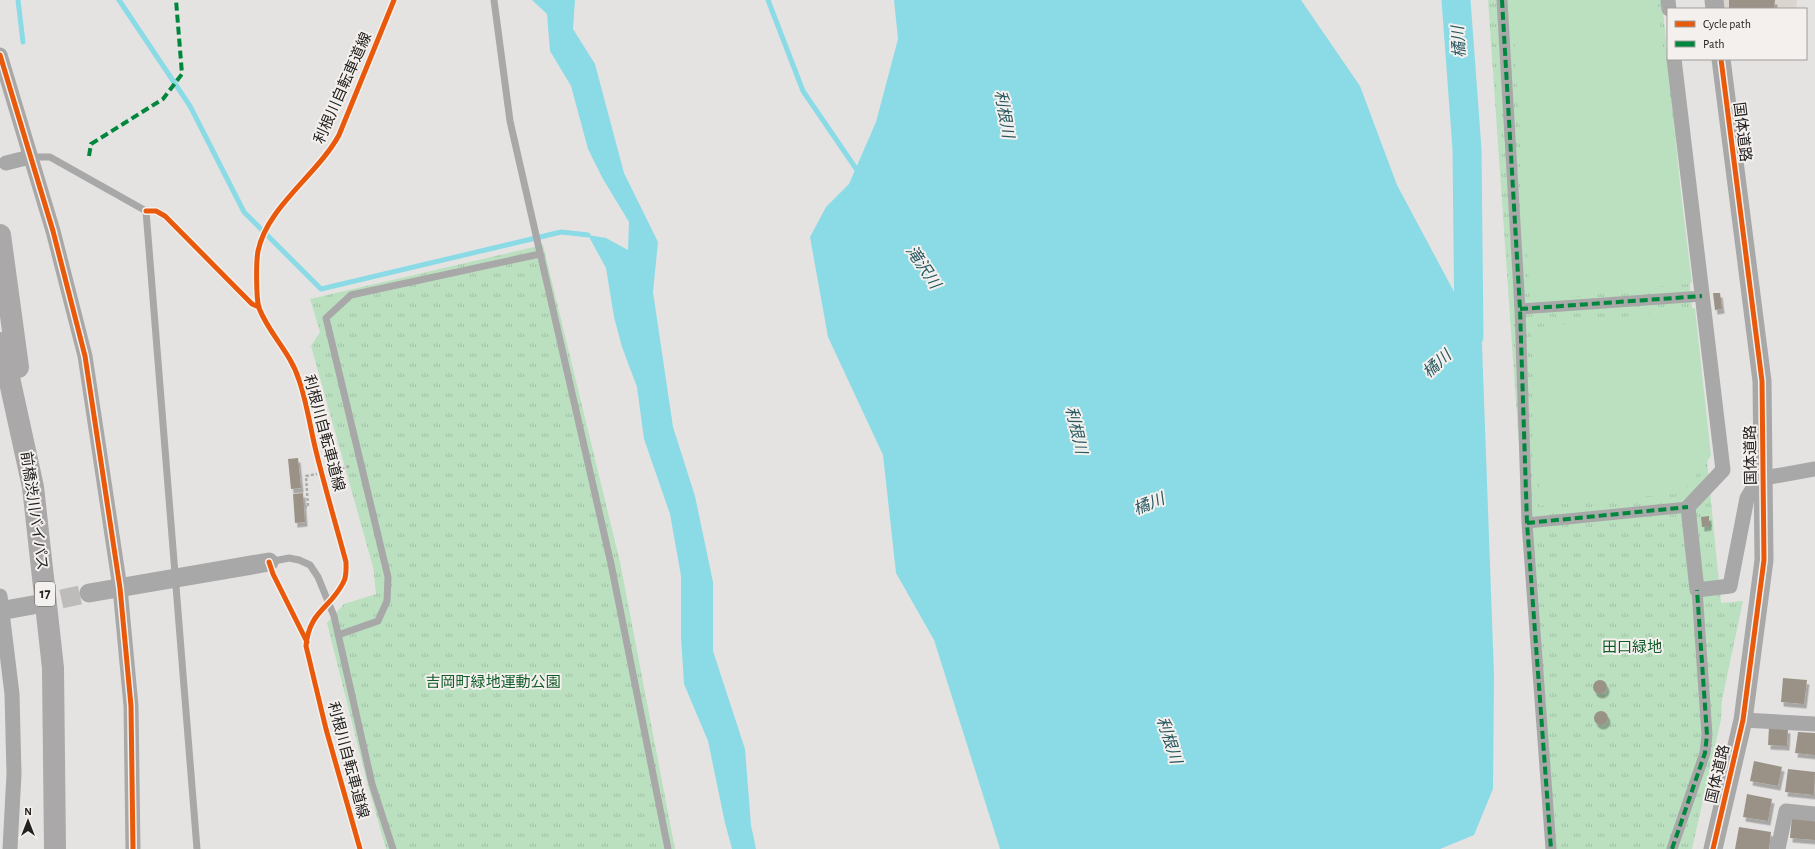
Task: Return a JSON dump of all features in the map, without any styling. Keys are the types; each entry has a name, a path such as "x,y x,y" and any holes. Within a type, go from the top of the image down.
{"highway":[{"path":"0,235 4,252 33,487"},
{"name":"前橋渋川バイパス","path":"0,343 33,487 53,668 58,845"}],"street":[{"path":"1502,0 1520,309 1527,523 1551,849"},
{"path":"0,55 53,231 85,356 120,588 131,706 133,849"},
{"path":"1527,523 1688,507 1723,470 1674,60"},
{"name":"国体道路","path":"1713,849 1743,720 1764,560 1762,381 1721,60"},
{"path":"6,162 30,158"},
{"path":"1520,309 1702,296"},
{"path":"1697,590 1730,586 1747,498 1753,488 1764,478 1815,469"},
{"path":"1672,849 1705,753 1707,735 1697,590 1688,507"},
{"path":"90,593 174,577 269,562"},
{"path":"10,849 14,774 12,694 1,606 33,605"},
{"path":"1743,720 1815,724"},
{"path":"1778,849 1786,812 1815,814"}],"lane":[{"path":"494,0 510,121 611,564 668,849"},
{"path":"30,158 50,157 146,211 161,390 174,577 197,849"},
{"path":"338,636 378,621 387,601 388,577 326,318 351,295 540,254"},
{"path":"269,562 289,558 299,560 310,565 318,577 334,616 372,784 392,849"}],"path":[{"path":"304,507 308,507 306,476 350,466"}],"shaded area":[{"path":"1714,0 1797,0 1796,8 1715,8"}],"green space":[{"name":"田口緑地","path":"1488,0 1662,0 1721,603 1743,601 1722,700 1721,720 1692,849 1547,849"},
{"path":"1512,0 1657,0 1692,283 1530,302"},
{"name":"吉岡町緑地運動公園","path":"543,245 620,562 675,849 386,849 368,786 327,623 344,604 376,594 373,567 311,346 320,332 310,299"},
{"path":"1695,308 1711,456 1682,493 1540,506 1531,328"}],"water":[{"path":"532,0 575,0 573,29 595,64 624,173 658,242 653,292 673,427 695,496 713,582 713,651 745,749 751,825 756,849 732,849 708,741 684,684 681,637 681,576 670,514 644,439 637,387 622,347 614,317 606,268 588,235 606,238 628,250 629,222 603,179 588,149 571,86 550,51 547,14"},
{"name":"利根川","path":"894,0 1301,0 1360,86 1397,185 1482,344 1494,675 1493,789 1474,835 1440,849 1000,849 934,640 896,573 883,455 828,337 810,237 826,207 849,184 876,122 898,39"}],"building":[{"path":"1729,0 1775,0 1774,8 1729,8"},
{"path":"1713,293 1720,293 1722,309 1715,310"},
{"path":"298,458 301,488 291,489 288,459"},
{"path":"303,493 305,522 295,523 293,494"},
{"path":"1709,516 1709,526 1702,527 1701,517"},
{"path":"1783,678 1807,680 1804,704 1781,702"},
{"path":"1600,680 1605,682 1607,687 1605,692 1600,694 1595,692 1593,687 1595,682"},
{"path":"1601,711 1606,713 1608,718 1606,723 1601,725 1596,723 1594,718 1596,713"},
{"path":"1769,727 1788,729 1787,746 1768,745"},
{"path":"1798,732 1815,733 1815,755 1795,753"},
{"path":"1754,761 1782,767 1778,786 1750,781"},
{"path":"1788,769 1815,772 1814,795 1785,792"},
{"path":"1747,794 1772,799 1768,821 1743,817"},
{"path":"1792,816 1815,818 1815,840 1790,838"},
{"path":"1739,827 1771,832 1769,849 1735,849"}],"waterway":[{"path":"18,0 23,42"},
{"path":"119,0 190,106 244,212 321,289 561,232 588,235"},
{"name":"滝沢川","path":"768,0 803,91 859,173"},
{"name":"橘川","path":"1451,351 1469,336 1467,149 1456,0"}],"tunnel":[{"path":"33,605 89,593"}],"marked path":[{"path":"89,156 91,144 163,99 182,74 176,0"},
{"path":"1502,0 1520,309 1527,523 1551,849"},
{"path":"1520,309 1702,296"},
{"path":"1527,523 1688,507"},
{"path":"1672,849 1705,753 1707,735 1697,590"}],"cycle path":[{"name":"利根川自転車道線","path":"360,849 326,729 306,646 311,625 338,592 344,581 346,562 319,465 299,380 291,361 268,326 259,308 257,263 258,251 263,235 272,220 282,205 319,163 339,135 394,0"},
{"path":"0,55 53,231 85,356 120,588 131,706 133,849"},
{"path":"1713,849 1743,720 1764,560 1762,381 1721,60"},
{"path":"146,211 156,211 165,216 252,304 259,307"},
{"path":"269,562 273,574 307,642"}]}
